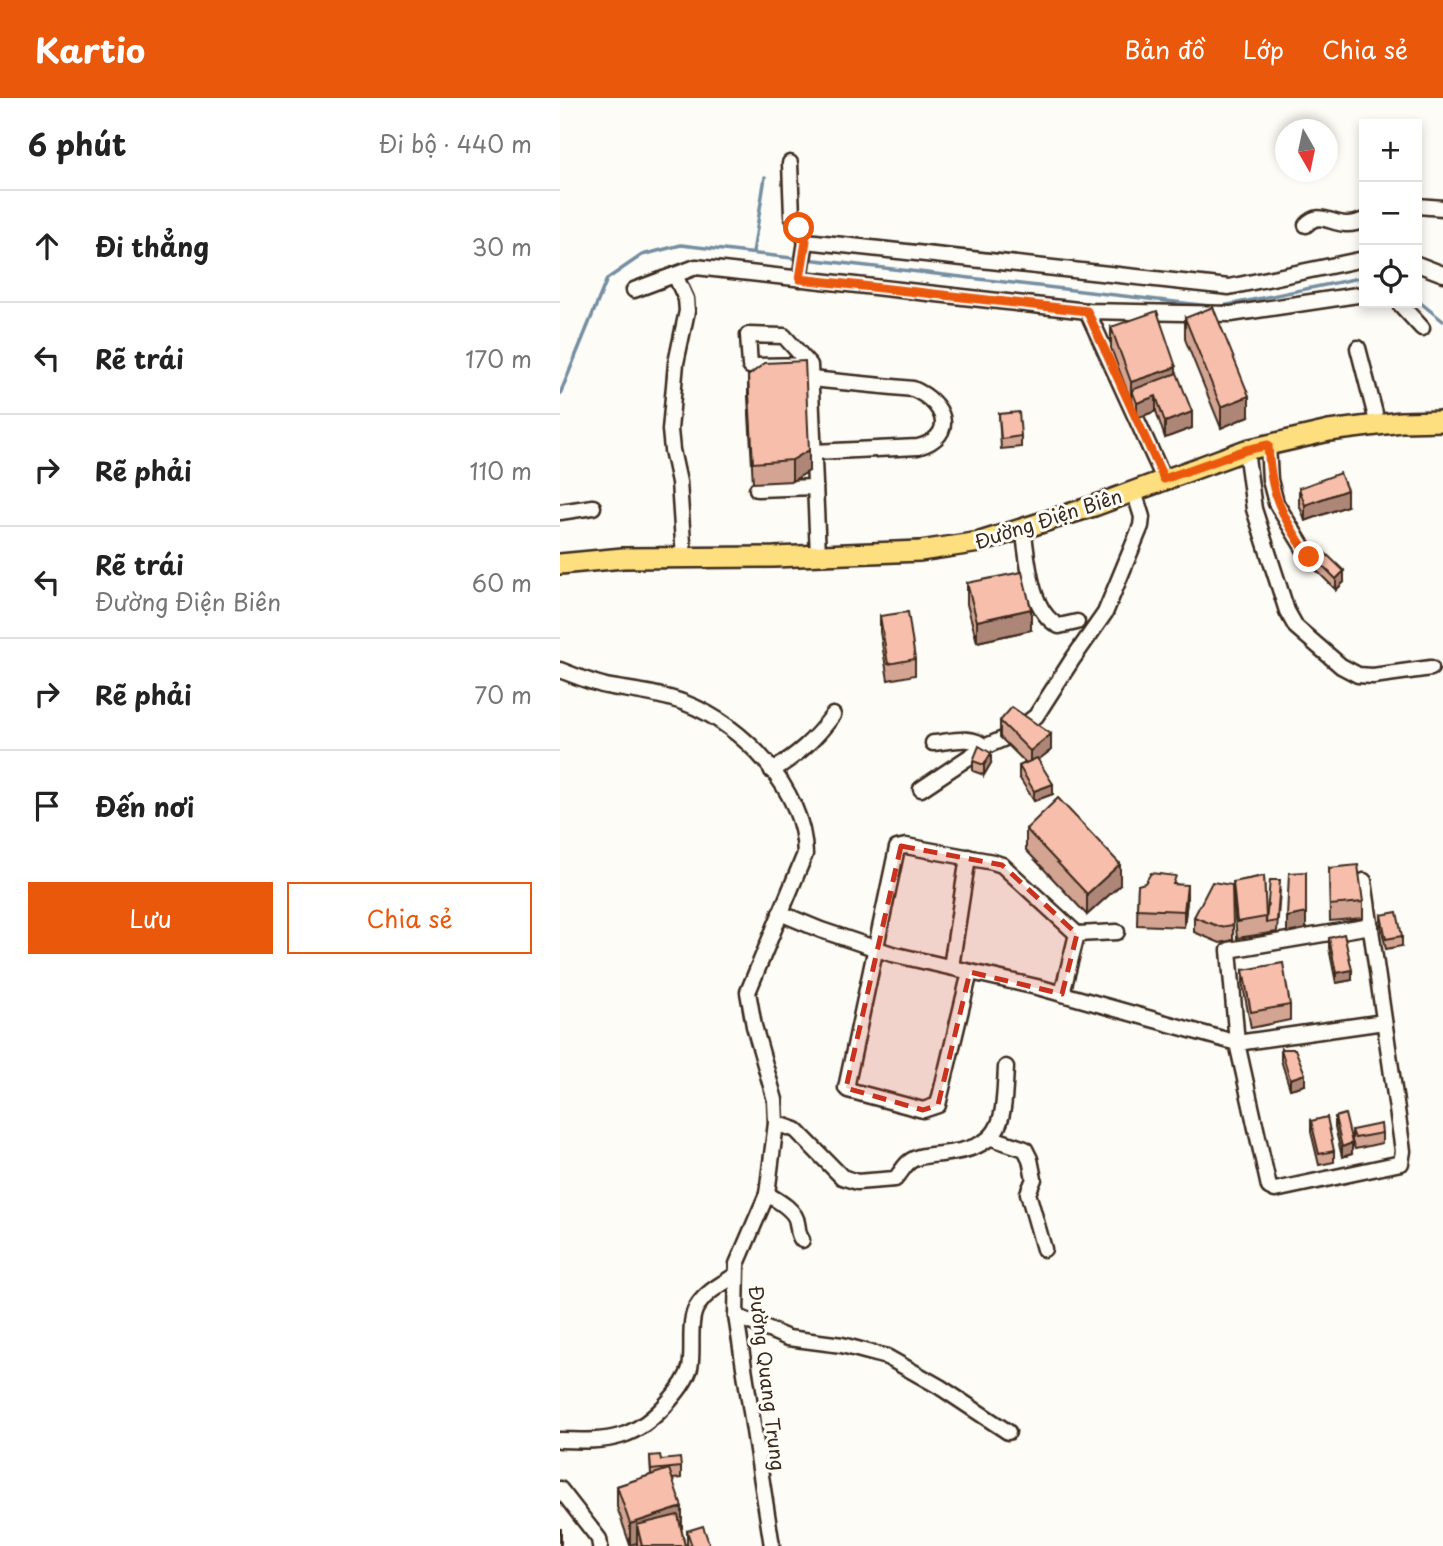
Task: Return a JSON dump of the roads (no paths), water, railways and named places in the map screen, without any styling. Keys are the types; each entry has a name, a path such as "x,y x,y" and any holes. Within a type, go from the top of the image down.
{"main road":[{"name":"Đường Điện Biên","path":"560,564 623,558 920,551 980,542 1134,491 1246,450 1329,431 1443,421"}],"street":[{"path":"790,163 792,216 806,244 801,276"},
{"path":"1422,206 1443,208"},
{"path":"1306,225 1312,218 1320,216 1339,225 1359,222"},
{"path":"806,244 1229,287 1359,261"},
{"path":"1422,266 1443,274"},
{"path":"634,290 696,267 801,276 1087,311 1231,314 1359,295"},
{"path":"676,275 686,299 687,312 676,363 670,430 679,482 684,558"},
{"path":"1404,308 1422,328"},
{"path":"1087,311 1164,479"},
{"path":"1358,348 1378,425"},
{"path":"814,452 918,447 941,433 943,422 940,408 927,395 913,389 810,372 818,555"},
{"path":"1268,445 1270,480 1276,503 1309,557"},
{"path":"1246,450 1254,509 1287,611 1296,627 1353,673 1373,676 1431,668"},
{"path":"757,489 815,487"},
{"path":"921,789 984,747 1010,736 1036,716 1072,660 1101,622 1142,526 1134,491"},
{"path":"560,512 593,507"},
{"path":"1023,528 1041,612 1059,626 1077,622"},
{"name":"Đường Quang Trung","path":"560,670 604,685 685,703 723,722 778,777 795,806 804,836 805,854 748,992 754,1026 775,1100 776,1123 766,1194 737,1264 736,1316 772,1546"},
{"path":"772,771 804,750 832,715"},
{"path":"933,743 971,740 980,742 984,747"},
{"path":"970,972 938,1105 923,1110 850,1092 846,1088 897,848 906,846 1002,865 1077,934 1117,932"},
{"path":"951,967 968,857"},
{"path":"1364,881 1371,926 1403,1152 1401,1163 1275,1190 1269,1187 1237,1043 1229,950 1371,926"},
{"path":"780,913 876,948 1062,994 1237,1043 1384,1022"},
{"path":"1062,994 1077,934"},
{"path":"776,1123 796,1129 842,1177 858,1182 895,1179 909,1162 924,1156 973,1147 992,1138 999,1126 1004,1105 1006,1067"},
{"path":"992,1138 1025,1149 1030,1159 1034,1179 1028,1194 1044,1249"},
{"path":"766,1194 781,1203 795,1217 797,1234 802,1240"},
{"path":"560,1440 588,1441 630,1434 656,1417 676,1394 690,1370 695,1307 713,1289 736,1275"},
{"path":"736,1316 788,1338 842,1346 887,1357 940,1387 1008,1432"},
{"path":"560,1489 599,1539 600,1546"}],"waterway":[{"path":"753,253 765,177"},
{"path":"560,394 607,279 642,255 681,245 800,259"},
{"path":"807,259 1218,307 1359,278"},
{"path":"1422,304 1443,321"}]}
